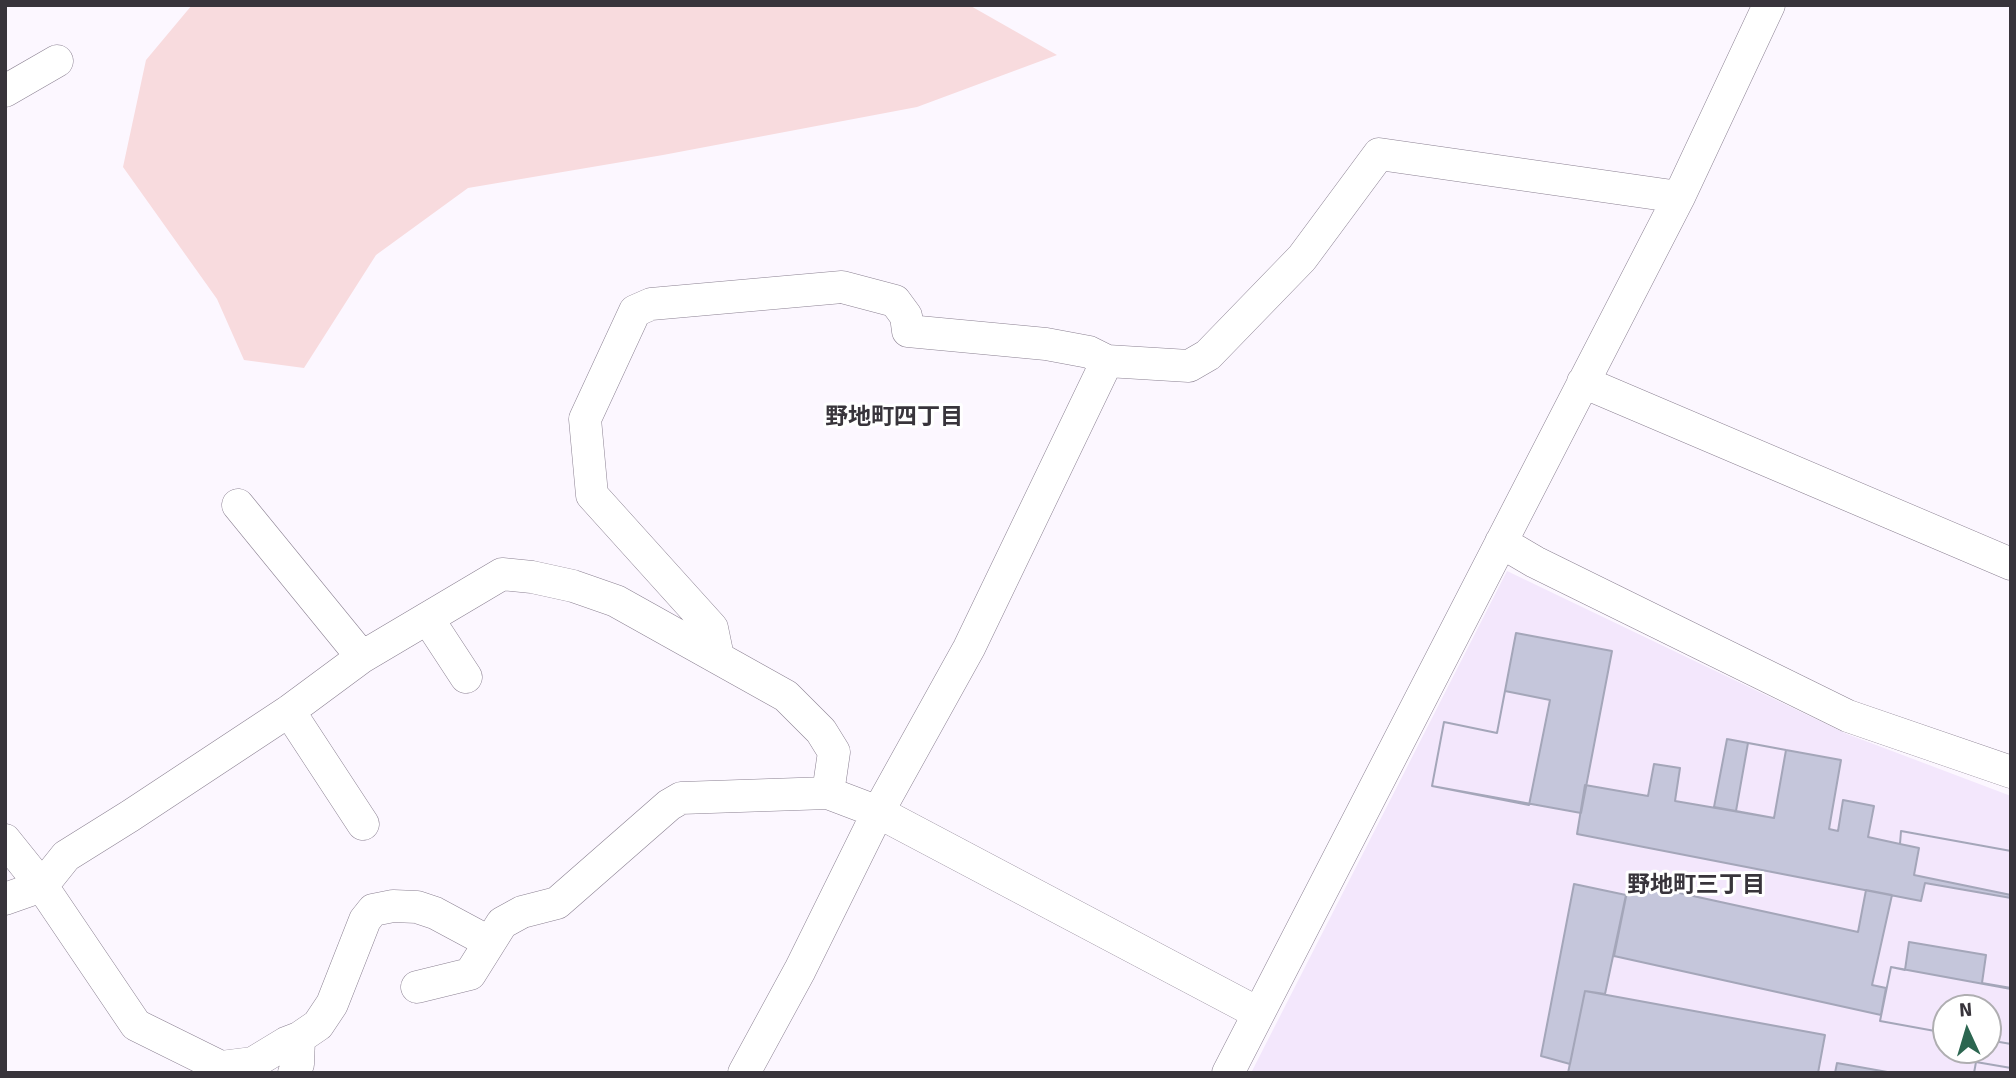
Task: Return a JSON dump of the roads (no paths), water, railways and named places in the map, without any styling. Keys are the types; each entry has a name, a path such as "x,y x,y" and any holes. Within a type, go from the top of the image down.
{"street":[{"path":"1228,1073 1679,197 1769,5"},
{"path":"5,91 57,61"},
{"path":"718,657 712,628 592,495 585,419 635,311 651,304 842,287 895,301 906,316 908,331 1046,344 1089,352 1107,361 1189,366 1208,355 1302,258 1379,155 1679,197"},
{"path":"744,1073 800,970 878,812 969,648 1107,361"},
{"path":"1583,382 2011,564"},
{"path":"238,505 362,657"},
{"path":"1501,542 1535,562 1848,716 2011,772"},
{"path":"5,899 42,886 66,856 289,711 362,657 502,574 573,586 616,601 786,696 821,731 834,752 828,793"},
{"path":"428,619 466,677"},
{"path":"289,711 363,824"},
{"path":"417,987 470,974 502,923 522,912 557,903 669,805 681,798 828,793 878,812 1258,1013"},
{"path":"5,840 42,886 136,1024 221,1067 253,1063 318,1025 332,1004 365,920 373,910 393,906 417,907 435,913 489,942"},
{"path":"294,1073 298,1064 299,1038"}],"district":[{"name":"野地町四丁目","path":"894,418"},
{"name":"野地町三丁目","path":"1696,886"}]}
